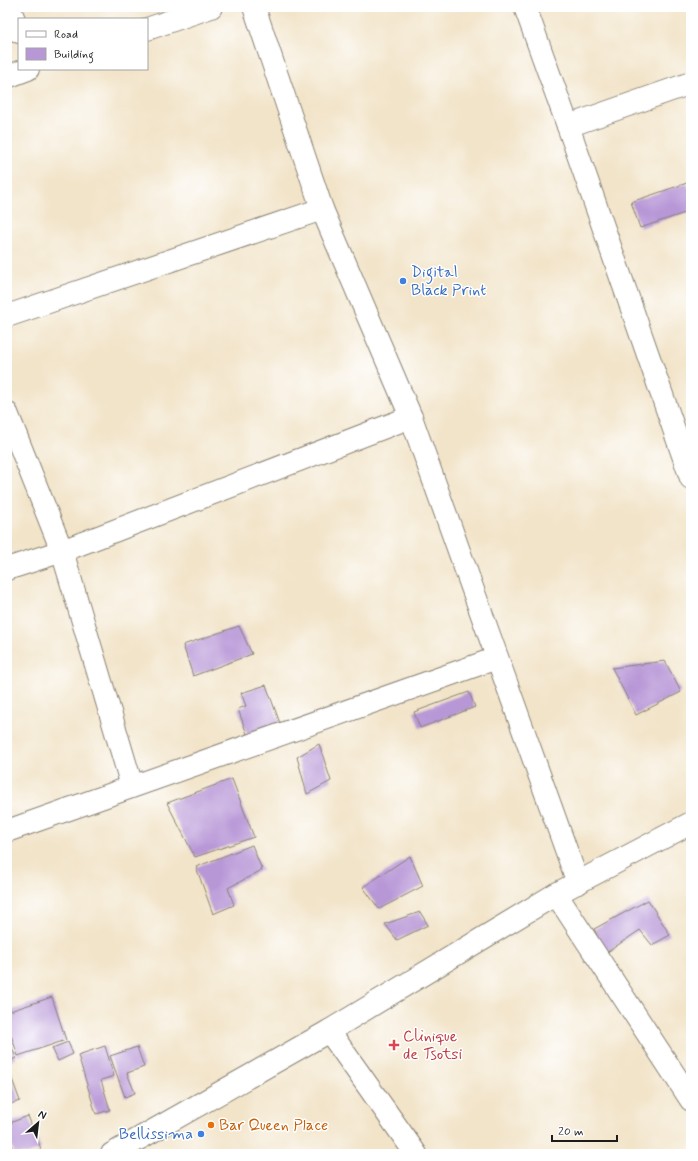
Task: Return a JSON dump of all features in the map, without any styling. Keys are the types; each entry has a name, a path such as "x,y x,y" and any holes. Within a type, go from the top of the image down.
{"street":[{"path":"9,7 18,30"},
{"path":"148,29 211,7"},
{"path":"254,7 322,209 411,417 578,883"},
{"path":"525,7 691,478"},
{"path":"7,77 25,70"},
{"path":"568,126 691,84"},
{"path":"7,316 322,209"},
{"path":"7,413 62,551 132,786"},
{"path":"7,569 62,551 411,417"},
{"path":"7,830 497,658"},
{"path":"122,1152 329,1031 556,894 691,823"},
{"path":"556,894 691,1100"},
{"path":"329,1031 416,1154"}],"building":[{"path":"687,183 691,194 691,211 640,228 631,202"},
{"path":"239,626 252,654 193,676 183,645"},
{"path":"665,661 681,692 636,715 612,668"},
{"path":"266,685 281,726 248,737 238,709 246,706 241,693"},
{"path":"469,692 475,707 420,728 414,712"},
{"path":"319,744 331,781 307,794 297,757"},
{"path":"232,779 254,837 195,857 167,803"},
{"path":"252,845 262,870 228,888 234,905 213,914 196,867"},
{"path":"410,856 423,886 379,909 363,887"},
{"path":"648,900 670,935 652,945 640,930 606,953 594,929"},
{"path":"420,912 428,925 397,940 385,924"},
{"path":"52,997 66,1040 18,1056 7,1023 7,1012"},
{"path":"7,1035 16,1058 10,1061 7,1054"},
{"path":"68,1042 73,1054 58,1061 52,1048"},
{"path":"105,1046 114,1076 101,1080 110,1110 96,1114 78,1055"},
{"path":"137,1047 144,1067 127,1073 135,1093 125,1097 110,1056"},
{"path":"7,1068 20,1101 7,1105"},
{"path":"28,1116 41,1149 28,1154 15,1154 7,1136 7,1124"}],"place":[{"name":"Digital Black Print","path":"403,281"},
{"name":"Clinique de Tsotsi","path":"394,1045"},
{"name":"Bar Queen Place","path":"211,1125"},
{"name":"Bellissima","path":"201,1134"}]}
